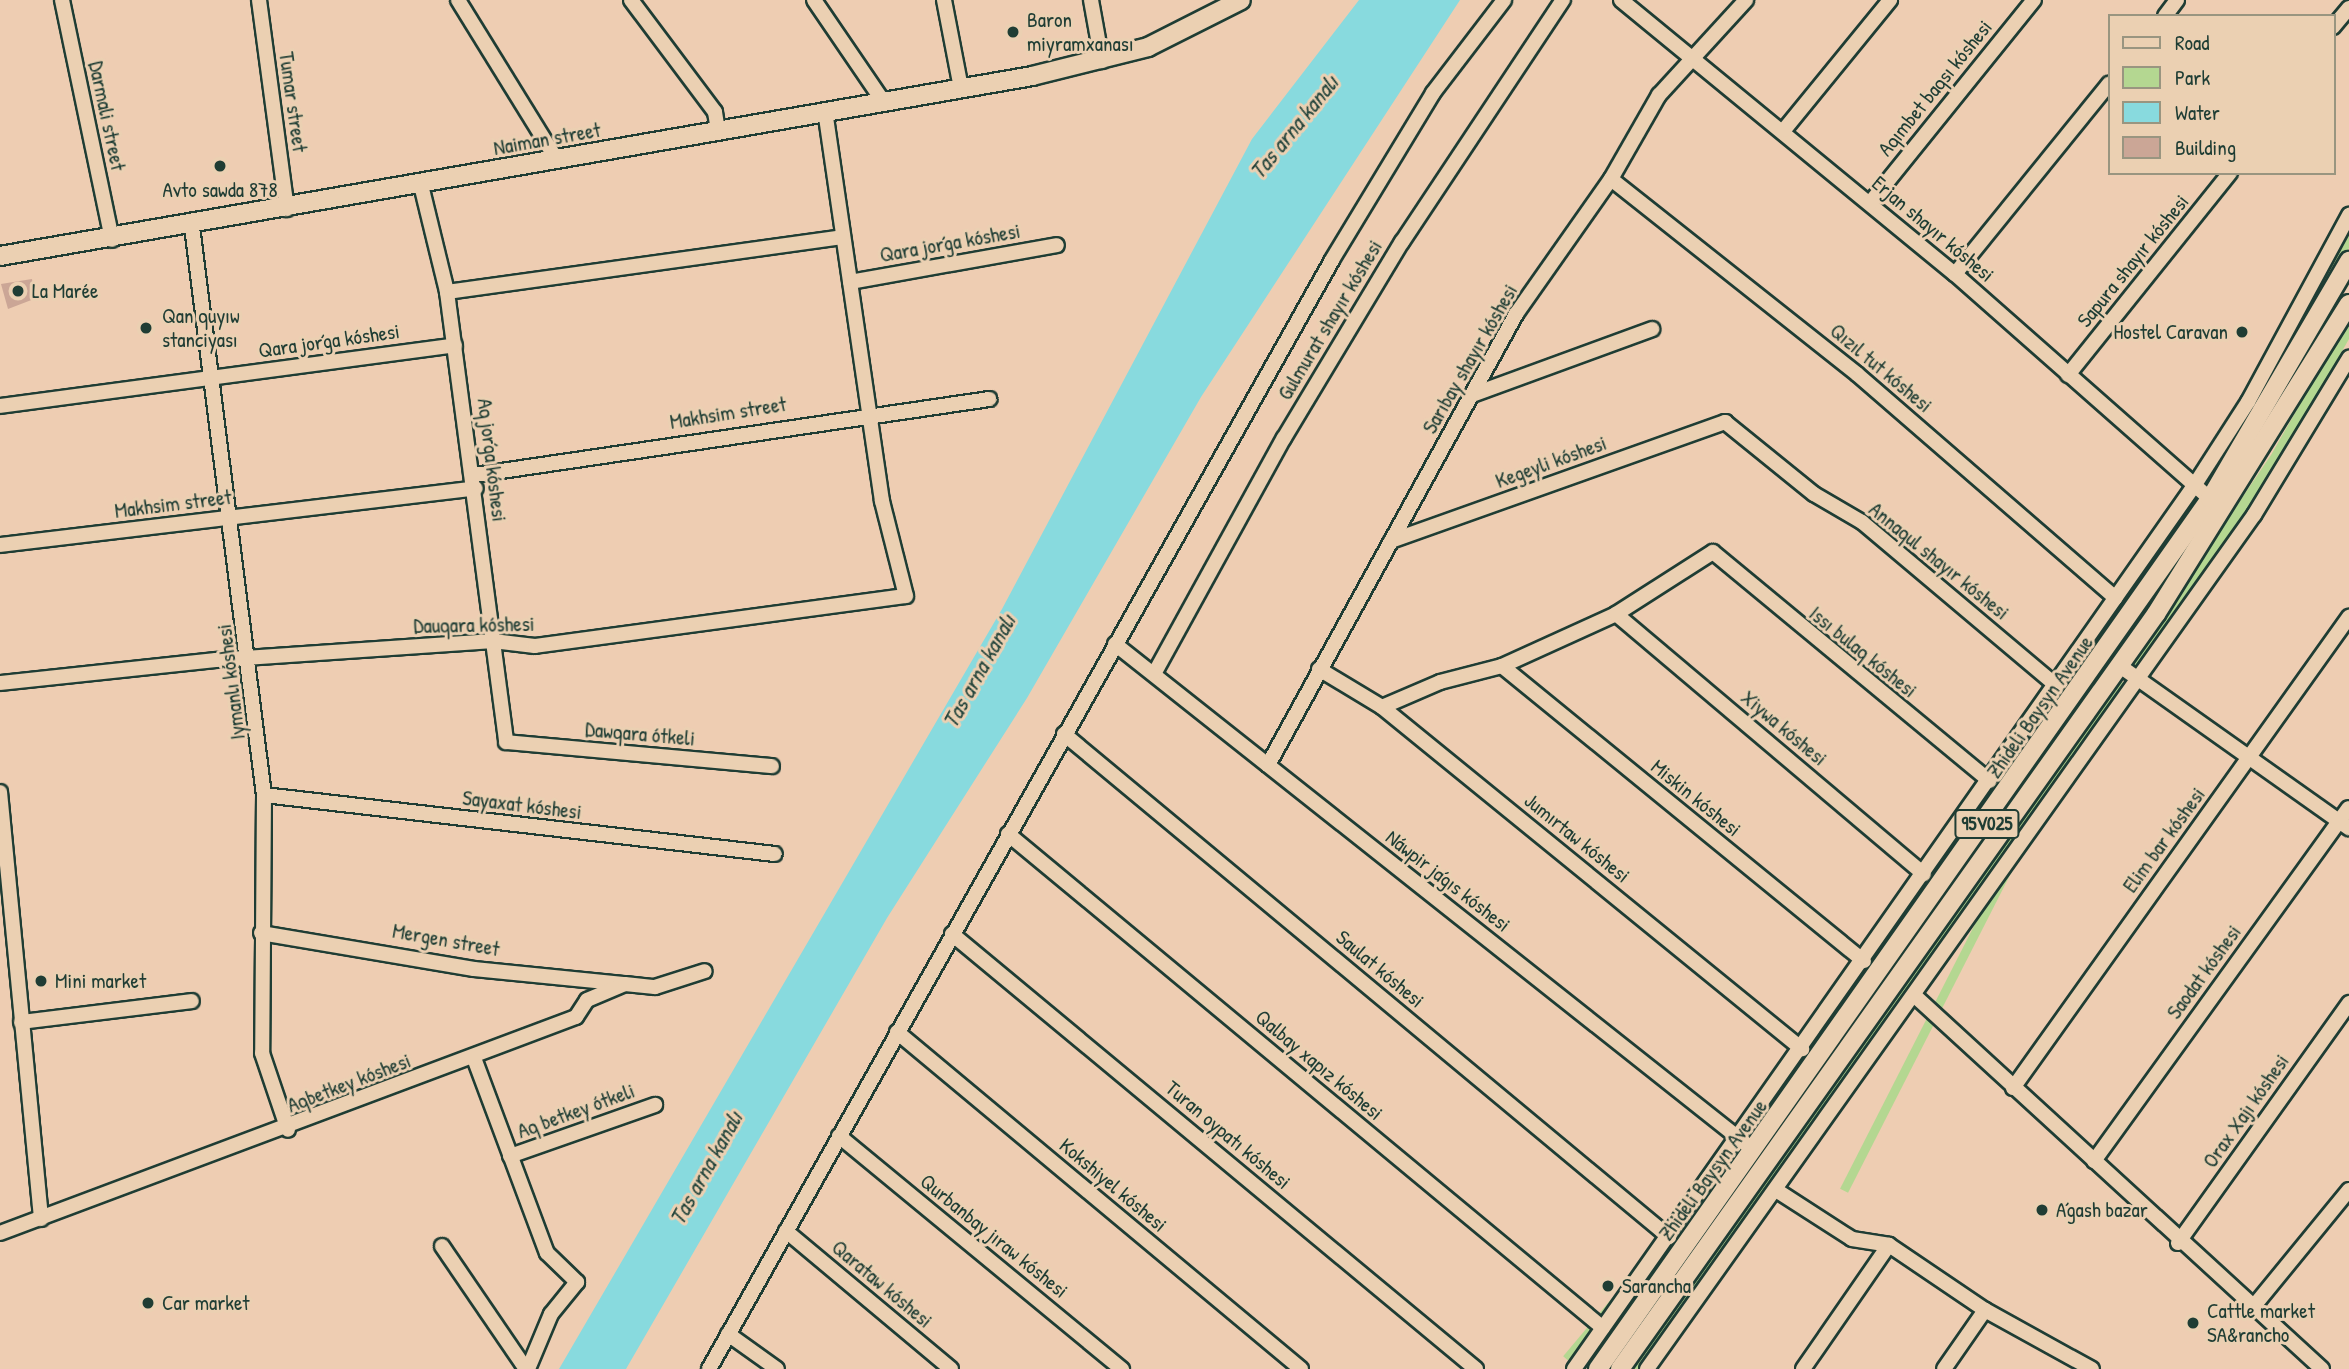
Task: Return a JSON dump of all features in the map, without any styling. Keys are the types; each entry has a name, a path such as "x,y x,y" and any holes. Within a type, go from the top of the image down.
{"main road":[{"name":"Naiman street","path":"0,256 192,227 1102,61 1203,24 1241,0"},
{"name":"Zhideli Baysyn Avenue","path":"1598,1369 1756,1150 2210,499 2349,261"},
{"name":"Zhideli Baysyn Avenue","path":"1620,1369 2120,666 2223,515 2349,304"}],"street":[{"name":"Darmali street","path":"62,0 112,240"},
{"name":"Tumar street","path":"259,0 287,209"},
{"path":"458,0 558,160"},
{"path":"631,0 715,112 718,131"},
{"path":"814,0 883,101"},
{"path":"944,0 961,88"},
{"path":"1091,0 1102,61"},
{"path":"709,1369 1339,248 1433,93 1504,0"},
{"name":"Gulmurat shayır kóshesi","path":"1154,674 1284,438 1395,254 1563,0"},
{"name":"Erjan shayır kóshesi","path":"1621,0 1784,130 1955,274 2210,499"},
{"name":"Sarıbay shayır kóshesi","path":"1268,765 1516,314 1611,179 1658,95 1746,0"},
{"path":"1784,130 1890,0"},
{"name":"Aqımbet baqsı kóshesi","path":"1870,202 2034,0"},
{"path":"2167,14 2178,0"},
{"path":"2335,25 2349,8"},
{"path":"1955,274 2108,85"},
{"path":"825,112 870,412"},
{"name":"Sapura shayır kóshesi","path":"2068,374 2229,175"},
{"name":"Qızıl tut kóshesi","path":"1611,179 1857,374 2116,598"},
{"name":"Aq jorǵa kóshesi","path":"421,185 447,292 475,482 506,742"},
{"path":"1574,1369 1864,961 2194,486 2248,402 2349,215"},
{"name":"Iymanlı kóshesi","path":"192,227 250,657 264,794 262,1053 288,1130"},
{"path":"447,292 842,237"},
{"name":"Qara jorǵa kóshesi","path":"850,282 1057,245"},
{"path":"1472,395 1651,329"},
{"name":"Qara jorǵa kóshesi","path":"0,406 455,345"},
{"path":"1647,1369 1915,996 2254,515 2349,358"},
{"name":"Makhsim street","path":"0,545 232,518 475,482 870,412 989,399"},
{"name":"Dauqara kóshesi","path":"0,683 250,657 493,641 536,646 906,596 882,501 870,412"},
{"name":"Kegeyli kóshesi","path":"1391,541 1726,422"},
{"name":"Annaqul shayır kóshesi","path":"1726,422 1814,494 1862,522 2057,686"},
{"name":"Issı bulaq kóshesi","path":"1616,614 1713,552 1990,781"},
{"path":"1382,707 1440,682 1502,666 1616,614"},
{"name":"Xiywa kóshesi","path":"1616,614 1924,874"},
{"name":"Elim bar kóshesi","path":"2013,1088 2349,617"},
{"name":"Náwpir jaǵıs kóshesi","path":"1115,644 1738,1139 1756,1150"},
{"name":"Miskin kóshesi","path":"1502,666 1864,961"},
{"path":"2120,666 2138,681 2346,819"},
{"name":"Jumırtaw kóshesi","path":"1319,669 1382,707 1802,1049"},
{"name":"Saulat kóshesi","path":"1064,734 1669,1237"},
{"name":"Dawqara ótkeli","path":"506,742 772,766"},
{"path":"0,792 41,1219"},
{"name":"Sayaxat kóshesi","path":"264,794 775,854"},
{"name":"Saodat kóshesi","path":"2094,1161 2346,819"},
{"name":"Qalbay xapız kóshesi","path":"1008,834 1603,1328"},
{"name":"Mergen street","path":"261,933 434,958 474,969 625,984"},
{"name":"Turan oypatı kóshesi","path":"952,934 1476,1369"},
{"name":"Aqbetkey kóshesi","path":"0,1233 288,1130 474,1058 576,1017 587,1000 625,984 655,987 705,971"},
{"path":"1915,996 2094,1161 2178,1243 2254,1306 2322,1369"},
{"path":"21,1022 192,1002"},
{"name":"Orax Xajı kóshesi","path":"2178,1243 2349,1003"},
{"name":"Kokshiyel kóshesi","path":"897,1032 1301,1369"},
{"name":"Aq betkey ótkeli","path":"474,1058 547,1253 577,1282 551,1314 527,1369"},
{"name":"Aq betkey ótkeli","path":"510,1156 655,1105"},
{"name":"Qurbanbay jıraw kóshesi","path":"839,1136 1122,1369"},
{"path":"2254,1306 2349,1189"},
{"path":"1776,1190 1852,1239 1889,1245 1985,1310 2074,1365 2092,1369"},
{"name":"Qarataw kóshesi","path":"786,1231 951,1369"},
{"path":"1802,1369 1889,1245"},
{"path":"442,1246 527,1369"},
{"path":"1944,1369 1985,1310"},
{"path":"728,1335 777,1369"}],"green space":[{"path":"2349,232 2349,248 2207,490 2202,486 2250,413"},
{"path":"2349,318 2349,339 2274,470 2138,668 2130,663 2271,455"},
{"path":"2191,500 2199,504 1848,1193 1840,1189"},
{"path":"2118,679 2129,687 1642,1369 1629,1369"},
{"path":"1738,1148 1744,1153 1569,1362 1563,1356"}],"water":[{"name":"Tas arna kanalı","path":"1359,0 1460,0 1201,397 1027,698 887,918 626,1369 559,1369 1002,609 1252,139"}],"building":[{"name":"La Marée","path":"32,279 34,299 8,309 1,284"}],"place":[{"name":"Baron miyramxanası","path":"1013,32"},
{"name":"Avto sawda 878","path":"220,166"},
{"name":"La Marée","path":"18,291"},
{"name":"Qan quyıw stanciyası","path":"146,328"},
{"name":"Hostel Caravan","path":"2242,332"},
{"name":"Mini market","path":"41,981"},
{"name":"Aǵash bazar","path":"2042,1210"},
{"name":"Sarancha","path":"1608,1286"},
{"name":"Car market","path":"148,1303"},
{"name":"Cattle market SA&rancho","path":"2193,1323"}]}
